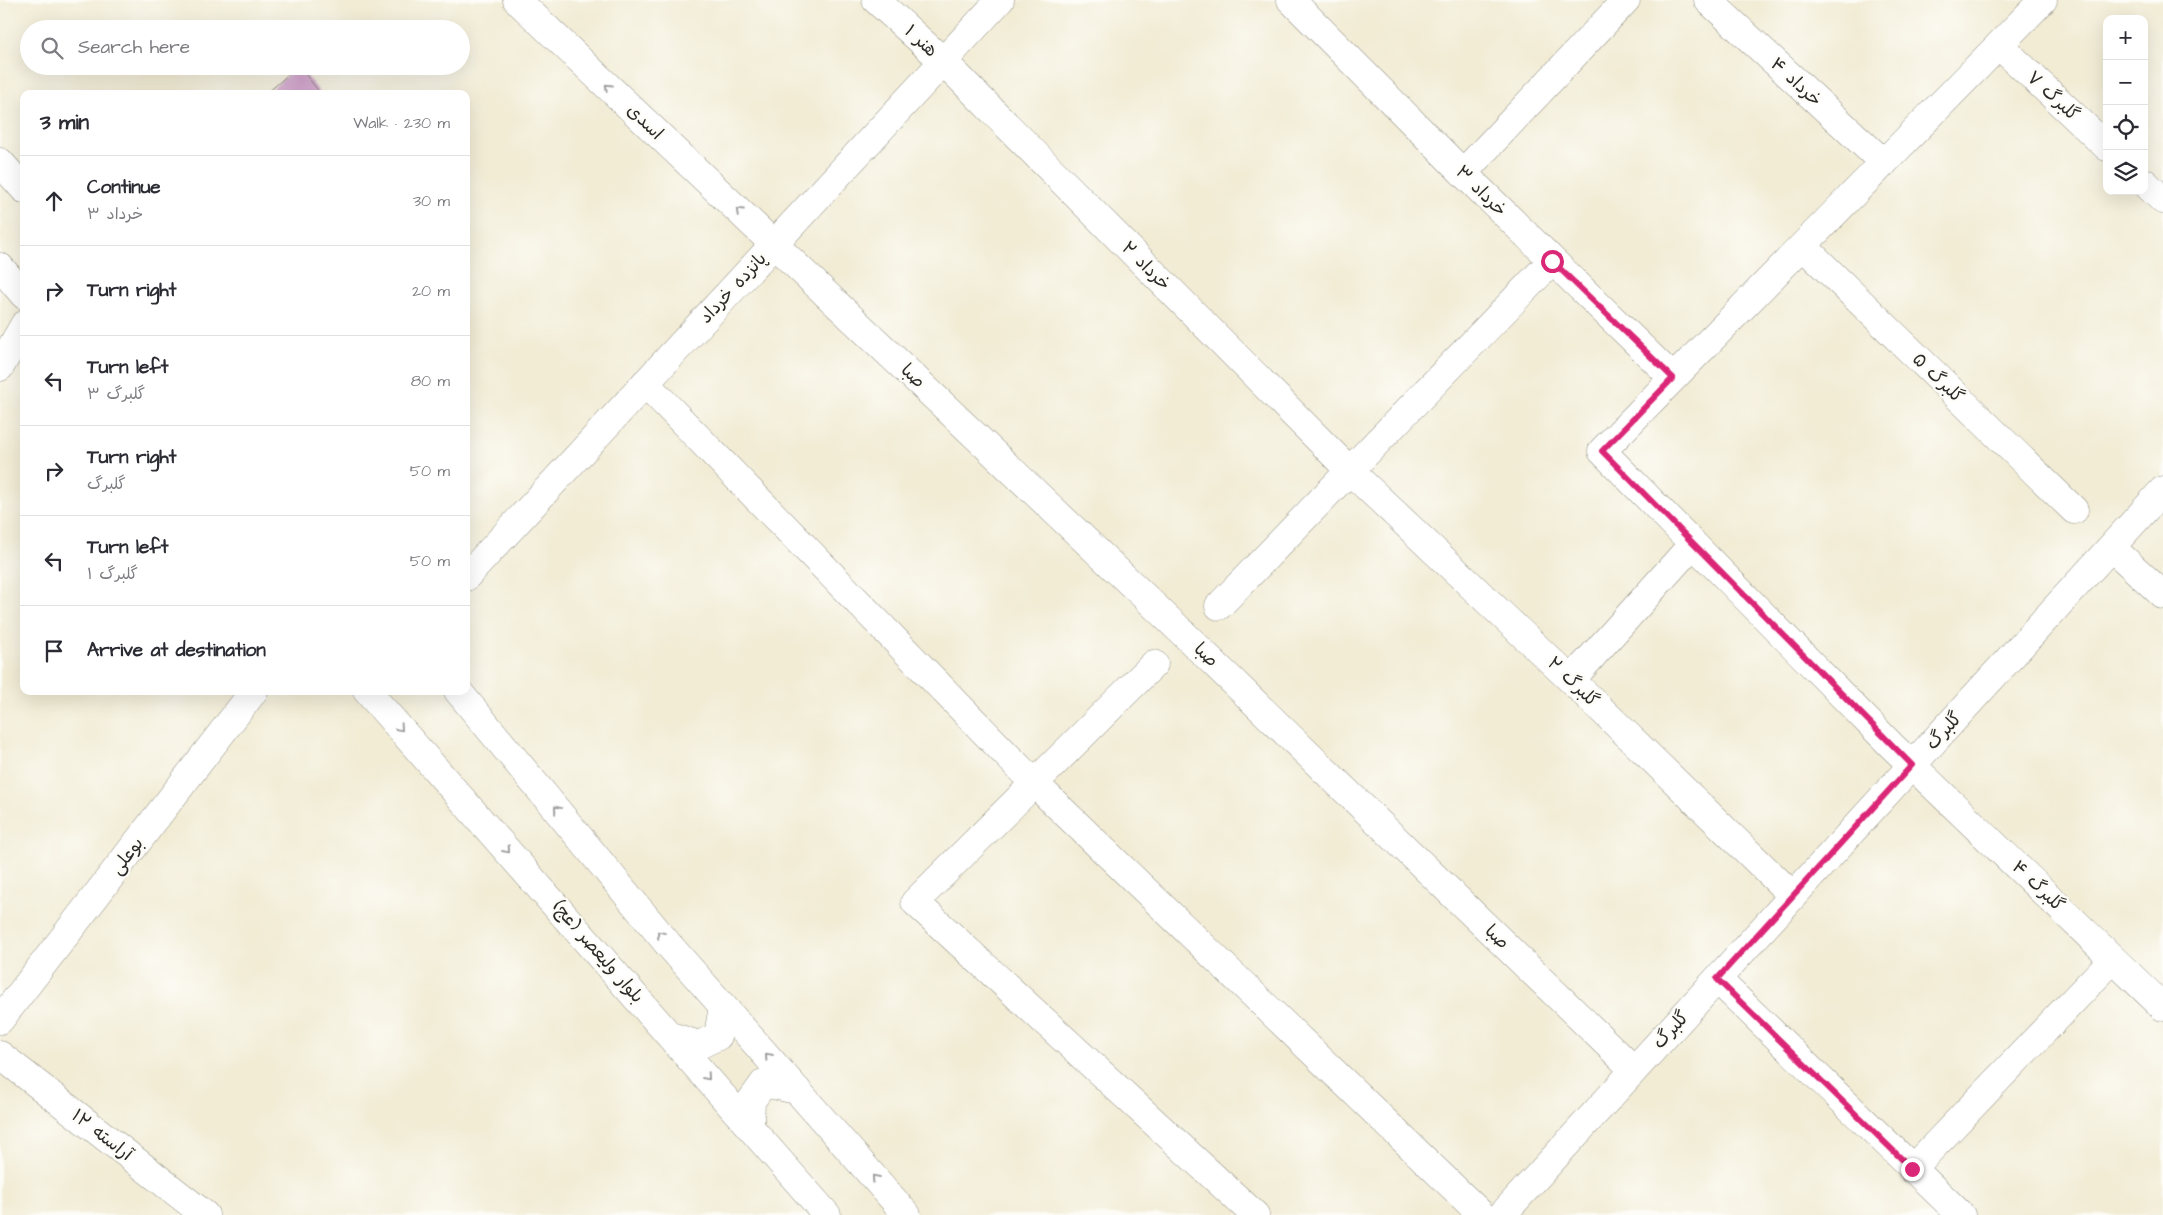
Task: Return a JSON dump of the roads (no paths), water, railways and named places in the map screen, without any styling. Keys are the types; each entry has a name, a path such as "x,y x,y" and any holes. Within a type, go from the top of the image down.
{"street":[{"name":"اسدی","path":"517,0 774,244"},
{"name":"هنر ۱","path":"876,0 943,62"},
{"name":"پانزده خرداد","path":"470,573 1000,0"},
{"name":"خرداد ۳","path":"1291,0 1463,173 1673,378"},
{"path":"1463,173 1626,0"},
{"name":"خرداد ۴","path":"1708,0 1884,163"},
{"path":"1673,378 2043,0"},
{"name":"گلبرگ ۷","path":"1999,45 2103,143"},
{"name":"خرداد ۲","path":"943,62 1350,471"},
{"path":"0,162 20,184"},
{"path":"2148,186 2163,200"},
{"name":"صبا","path":"774,244 1186,636 1634,1070"},
{"name":"گلبرگ ۵","path":"1803,246 2074,510"},
{"path":"1220,606 1552,261"},
{"path":"0,267 20,290"},
{"path":"0,367 20,332"},
{"name":"گلبرگ ۴","path":"1673,378 1602,451 1912,765 2163,1007"},
{"path":"645,383 1034,783 1482,1215"},
{"name":"گلبرگ ۲","path":"1350,471 1571,680 1792,896"},
{"name":"گلبرگ","path":"1502,1215 2163,490"},
{"path":"1571,680 1693,544"},
{"path":"2111,546 2163,595"},
{"path":"1154,664 915,902 1255,1215"},
{"name":"بوعلی","path":"0,1020 251,695"},
{"name":"بلوار ولیعصر (عج)","path":"371,695 827,1215"},
{"path":"461,695 668,944 907,1215"},
{"path":"1912,1169 2113,959"},
{"path":"1717,979 1961,1215"},
{"path":"671,1036 699,1045 718,1036 723,1006"},
{"name":"۱۲ آراسته","path":"0,1055 205,1215"},
{"path":"750,1126 751,1101 764,1083 797,1090"}]}
